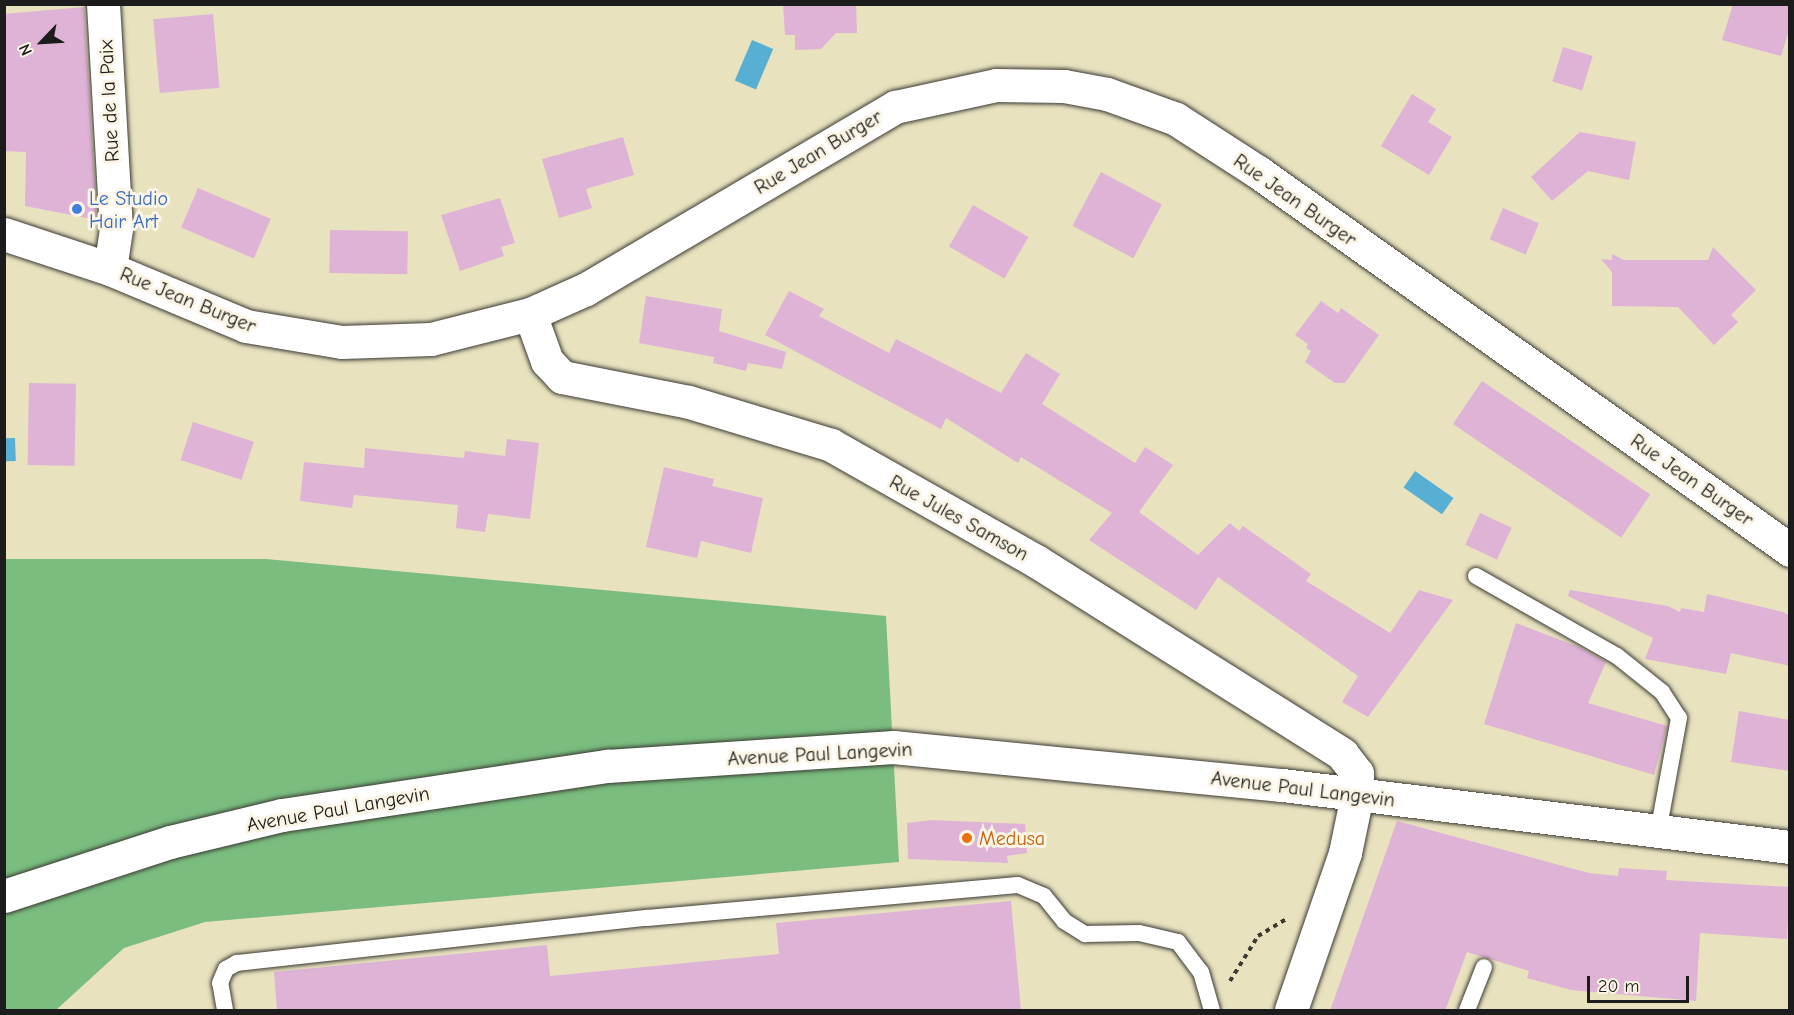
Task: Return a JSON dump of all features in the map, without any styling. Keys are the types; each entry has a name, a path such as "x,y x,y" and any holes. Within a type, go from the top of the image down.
{"main road":[{"name":"Rue de la Paix","path":"103,4 116,229 110,269"},
{"name":"Rue Jean Burger","path":"4,234 110,269 246,326 299,337 387,344 431,339 530,314 625,267 895,106 996,85 1064,86 1107,94 1176,119 1258,172 1790,550"},
{"name":"Rue Jules Samson","path":"530,314 547,361 562,377 689,402 831,445 1036,561 1342,754 1357,773 1357,795"},
{"name":"Avenue Paul Langevin","path":"4,897 170,842 282,815 619,765 893,747 1357,795 1790,847"},
{"path":"1292,1011 1345,853 1357,795"}],"lane":[{"path":"1476,576 1617,656 1662,692 1679,718 1658,832"},
{"path":"225,1011 220,983 226,969 237,963 647,918 1018,885 1044,896 1064,921 1086,934 1139,933 1178,942 1201,972 1212,1009"},
{"path":"1467,1011 1484,967"}],"path":[{"path":"1212,1009 1258,936 1304,908 1328,904"}],"green space":[{"path":"5,559 266,559 886,616 899,862 205,922 124,948 56,1010 5,1010"}],"water":[{"path":"752,40 773,49 756,89 735,81"},
{"path":"5,438 15,438 16,461 6,461"},
{"path":"1415,471 1454,498 1442,514 1404,487"}],"building":[{"path":"783,4 856,4 857,33 836,33 821,49 795,50 795,35 785,35"},
{"path":"1733,4 1790,4 1790,27 1781,56 1722,40"},
{"path":"84,7 97,220 25,206 26,152 4,151 4,14"},
{"path":"213,14 219,88 160,93 153,19"},
{"path":"1563,47 1593,56 1582,90 1552,81"},
{"path":"1412,94 1436,109 1428,122 1452,137 1429,175 1381,146"},
{"path":"1580,132 1636,142 1629,180 1588,171 1552,201 1531,177"},
{"path":"623,137 634,175 586,189 592,208 559,218 542,159"},
{"path":"1101,172 1162,204 1133,258 1072,226"},
{"path":"198,188 271,219 254,258 181,228"},
{"path":"500,198 515,243 501,247 504,256 460,271 441,215"},
{"path":"973,205 1028,237 1004,279 949,247"},
{"path":"1503,208 1539,223 1526,255 1490,239"},
{"path":"330,230 408,231 407,274 329,273"},
{"path":"1713,247 1756,290 1731,315 1738,322 1714,345 1678,307 1612,306 1612,272 1601,259 1612,260 1612,254 1624,260 1708,260"},
{"path":"789,291 824,309 819,316 889,353 896,339 1001,393 1026,353 1060,374 1042,404 1135,463 1145,447 1173,465 1139,512 1198,555 1230,523 1239,531 1243,526 1311,574 1306,581 1390,633 1419,590 1453,600 1368,717 1342,702 1358,676 1218,577 1196,610 1089,540 1112,513 1021,457 1018,463 946,418 941,429 765,335"},
{"path":"646,296 722,309 719,331 786,352 782,369 748,363 746,371 713,363 714,357 639,343"},
{"path":"1321,301 1338,313 1341,308 1379,335 1345,383 1335,383 1305,362 1311,351 1306,348 1308,344 1295,335"},
{"path":"1482,381 1650,495 1621,538 1453,424"},
{"path":"29,383 76,384 75,466 28,465"},
{"path":"193,422 254,442 242,480 181,460"},
{"path":"507,439 539,443 530,519 488,514 485,532 456,528 458,505 354,495 352,508 300,501 304,462 364,468 365,448 464,458 465,451 505,456"},
{"path":"664,467 714,479 712,486 763,498 751,553 701,541 697,558 646,547"},
{"path":"1480,513 1512,528 1497,560 1465,545"},
{"path":"1570,590 1668,606 1680,612 1681,608 1704,612 1707,594 1783,612 1790,616 1790,666 1731,653 1726,674 1645,659 1653,638 1568,596"},
{"path":"1516,623 1581,648 1606,662 1588,703 1667,726 1654,775 1484,724"},
{"path":"1739,711 1790,720 1790,771 1731,762"},
{"name":"Medusa","path":"932,820 1025,824 1027,853 1007,856 1008,863 908,859 907,823"},
{"path":"1397,821 1589,873 1618,876 1619,868 1667,871 1666,880 1790,887 1787,939 1700,933 1696,1001 1571,990 1527,978 1529,971 1467,952 1445,1011 1330,1011"},
{"path":"1011,901 1021,1011 277,1011 274,972 547,945 550,976 779,954 776,923"}],"place":[{"name":"Le Studio Hair Art","path":"77,209"},
{"name":"Medusa","path":"967,838"}]}
